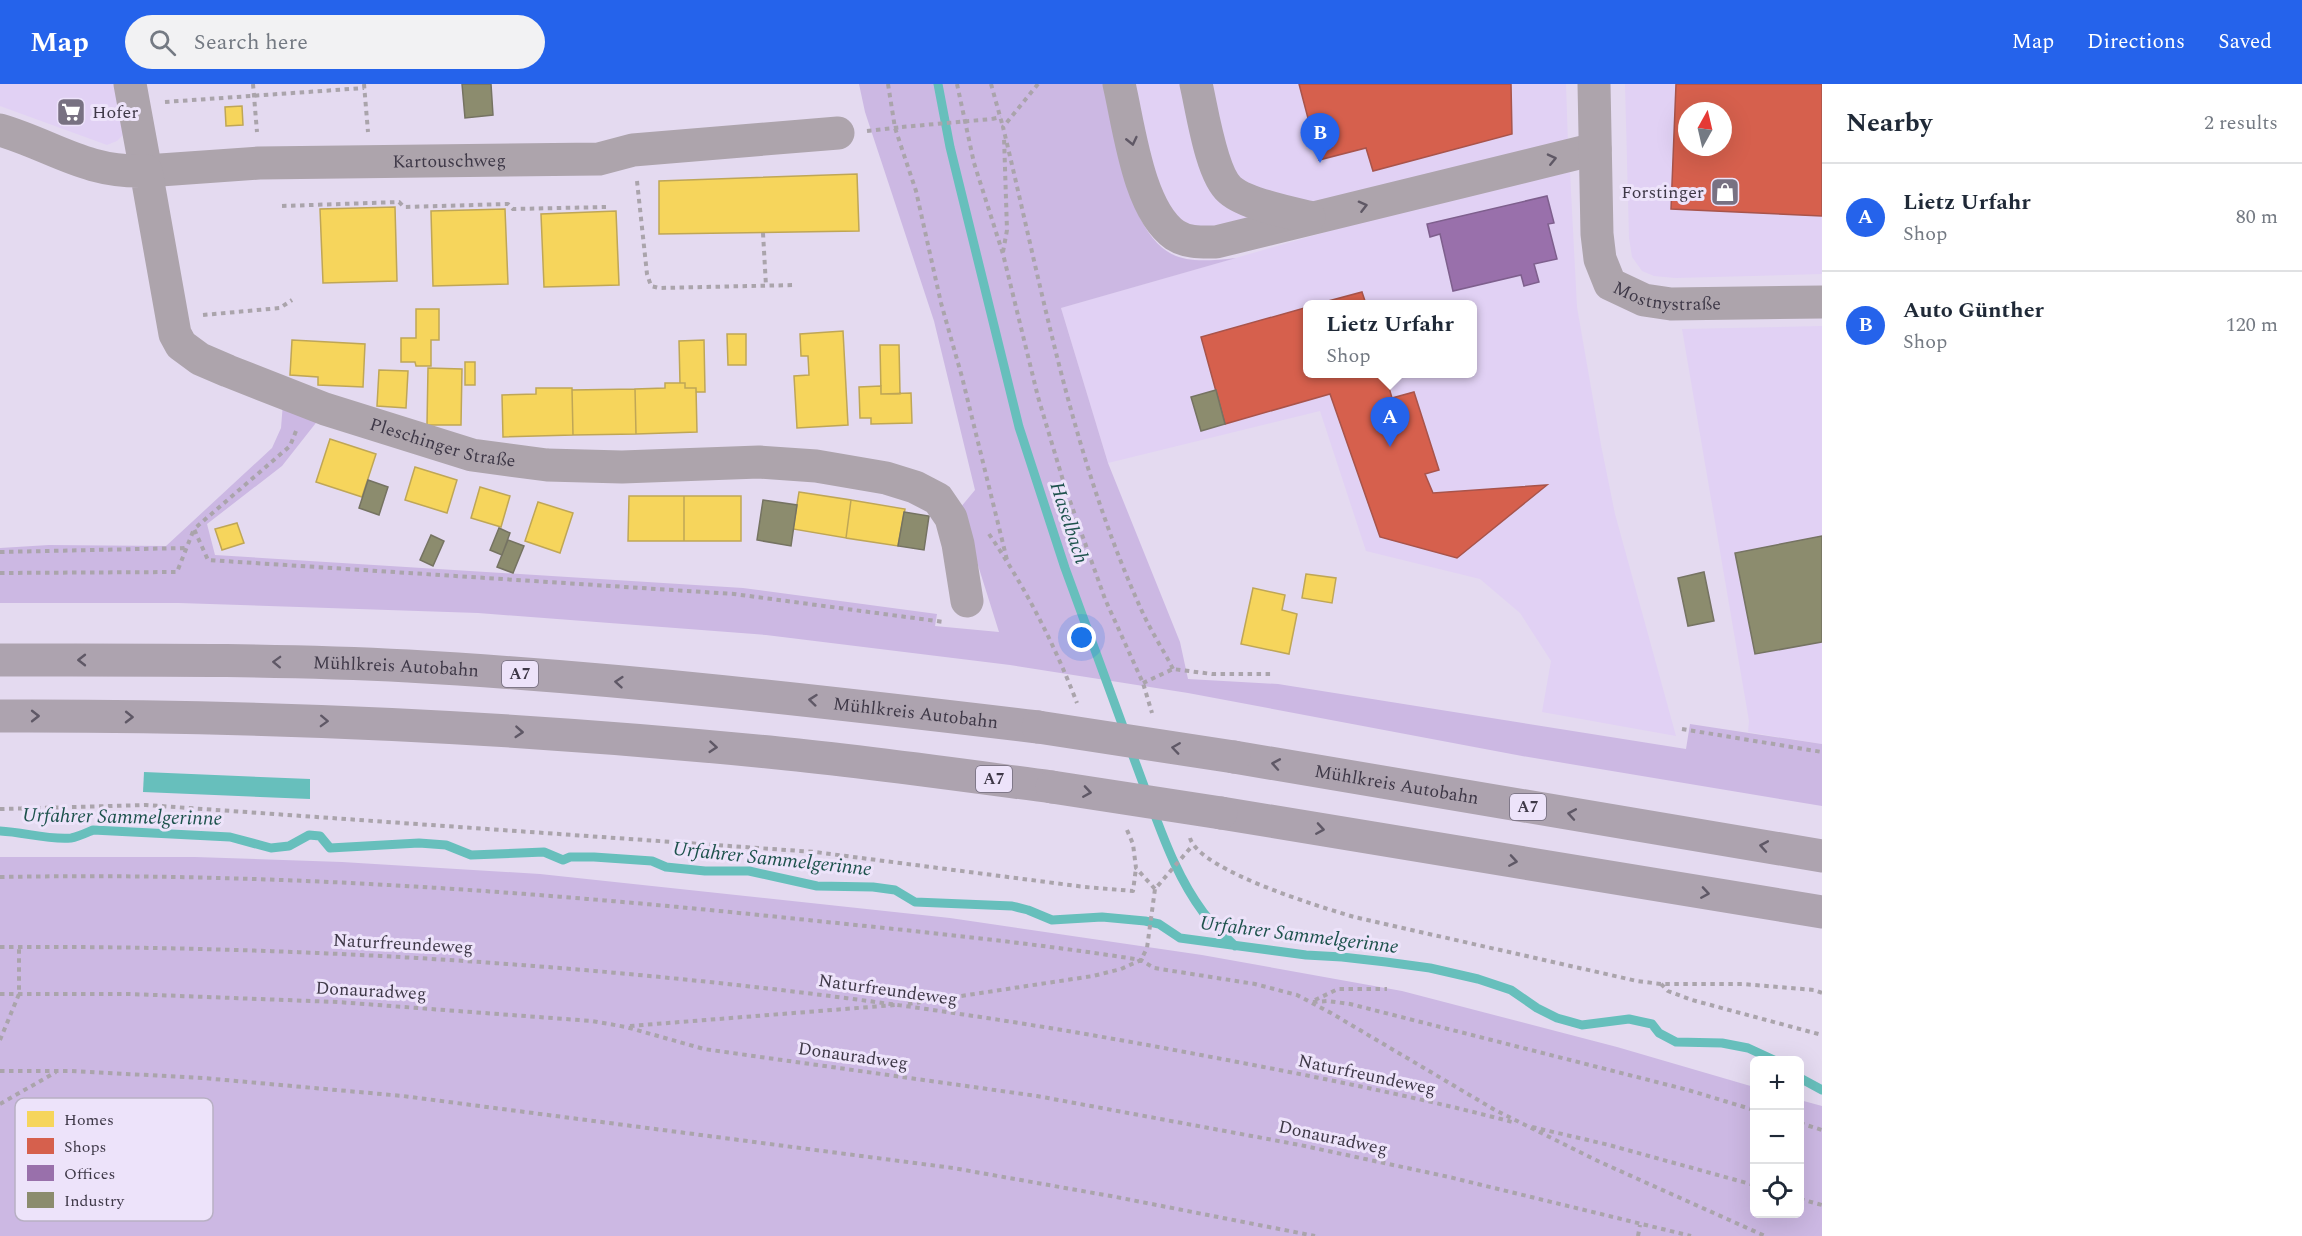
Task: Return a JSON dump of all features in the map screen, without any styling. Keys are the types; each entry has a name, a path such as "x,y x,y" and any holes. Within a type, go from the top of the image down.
{"highway":[{"name":"Mühlkreis Autobahn","path":"0,660 405,666 725,690 1038,727 1234,757 1822,856"},
{"name":"A7","path":"0,716 230,718 378,723 614,738 782,753 1052,787 1822,912"},
{"path":"1789,907 1822,917"}],"street":[{"path":"1119,84 1143,185 1152,209 1163,225 1177,237 1195,243 1216,242 1595,149"},
{"path":"1196,84 1218,173 1230,190 1253,202 1313,218"},
{"name":"Mostnystraße","path":"1594,84 1597,234 1600,259 1610,284 1644,300 1671,303 1822,302"},
{"path":"0,130 97,167 146,171 132,94"},
{"name":"Kartouschweg","path":"146,171 259,163 599,159 633,150 838,133"},
{"name":"Pleschinger Straße","path":"146,171 175,334 181,345 200,359 306,402 396,433 472,455 547,465 622,467 759,462 816,466 886,478 915,487 938,499 951,518 958,544 967,601"}],"path":[{"path":"253,84 259,163"},
{"path":"888,84 895,128 916,191 941,303 962,377 1007,560 1031,602 1067,678"},
{"path":"957,84 974,163 1003,254 1038,397 1065,487 1105,599 1143,683 1173,669 1212,674 1274,674"},
{"path":"1003,254 1007,231 1004,127 1038,84"},
{"path":"993,85 1056,358 1105,519 1141,610 1173,669"},
{"path":"132,94 254,96 364,86 370,162"},
{"path":"902,127 1001,117"},
{"path":"633,150 646,274 651,286 659,288 796,285"},
{"path":"282,206 399,202 404,207 508,204 513,209 606,207"},
{"path":"763,233 766,286"},
{"path":"172,319 279,308 292,300"},
{"path":"0,573 177,572 194,529 290,446 306,402"},
{"path":"194,529 208,560 250,564 734,594 962,624 967,601"},
{"path":"0,552 186,548"},
{"path":"1682,729 1822,752"},
{"path":"0,809 146,805 803,851 1085,887 1133,891 1136,868"},
{"path":"626,1027 904,1005 1093,976 1121,969 1141,960 1147,948 1155,889 1192,846 1219,867 1322,908 1354,917 1614,977 1661,984 1742,984 1822,993"},
{"path":"0,877 181,876 504,892 678,906 1141,960 1154,968 1255,984 1285,991 1312,1002 1523,1125 1599,1162 1765,1236"},
{"name":"Naturfreundeweg","path":"0,947 295,952 450,960 663,977 904,1005 1022,1023 1255,1065 1410,1097 1609,1145 1750,1184"},
{"path":"0,1040 19,994 19,947"},
{"path":"1661,984 1668,990 1692,1000 1822,1035"},
{"path":"1312,1002 1338,989 1387,989"},
{"name":"Donauradweg","path":"0,994 129,994 337,1002 556,1018 626,1027 704,1049 1037,1096 1300,1145 1691,1236"},
{"path":"1312,1002 1328,1001 1350,1004 1688,1090 1750,1109"},
{"path":"0,1071 57,1071 203,1078 403,1096 557,1118 888,1159 1104,1195 1315,1236"},
{"path":"0,1104 57,1071"},
{"path":"1804,1124 1822,1130"},
{"path":"1804,1200 1822,1205"},
{"path":"1638,1236 1640,1225"}],"shaded area":[{"name":"Hofer","path":"0,84 119,84 124,134 117,141 107,145 0,106"},
{"path":"859,84 1106,84 1140,218 1149,233 1169,252 1179,257 1191,260 1236,258 1061,308 1108,463 1180,642 1188,679 1278,684 1686,749 1690,724 1822,744 1822,806 1522,756 1188,693 1010,665 766,635 478,613 179,603 0,603 0,548 49,545 166,546 272,448 281,428 283,403 319,419 282,466 207,524 215,555 743,588 937,614 935,626 999,632 960,508 975,490 934,321 865,112"},
{"path":"1128,84 1566,84 1568,144 1219,230 1185,224 1161,201"},
{"name":"Forstinger","path":"1625,84 1822,84 1822,274 1675,278 1654,276 1642,271 1632,257 1629,238"},
{"path":"1570,172 1577,307 1601,445 1615,514 1676,736 1542,712 1551,661 1520,613 1480,579 1366,551 1320,411 1108,463 1061,308 1410,208"},
{"path":"1822,326 1822,744 1748,732 1749,721 1682,329"},
{"path":"144,772 310,779 310,799 143,792"},
{"path":"0,857 195,857 342,862 540,874 950,918 1202,955 1402,991 1617,1047 1750,1086 1750,1218 1804,1218 1804,1101 1822,1106 1822,1236 0,1236"}],"building: Homes":[{"path":"242,106 243,125 226,126 225,107"},
{"path":"857,174 859,231 659,234 659,181"},
{"path":"395,207 397,281 323,283 320,209"},
{"path":"505,209 508,284 433,286 431,211"},
{"path":"616,211 619,285 544,287 541,214"},
{"path":"416,309 439,309 439,340 431,340 431,366 416,366 415,362 401,362 401,338 416,338"},
{"path":"843,331 848,425 797,428 794,376 809,375 808,356 801,356 800,334"},
{"path":"727,334 746,334 746,365 728,365"},
{"path":"292,340 365,344 363,387 318,385 318,377 290,375"},
{"path":"704,340 705,392 696,392 696,388 685,388 685,383 680,383 679,341"},
{"path":"880,345 899,345 900,394 881,394"},
{"path":"465,362 475,362 475,385 465,385"},
{"path":"428,368 462,369 461,425 427,425"},
{"path":"379,370 408,371 406,408 377,406"},
{"path":"665,383 685,383 685,388 696,388 697,432 636,434 635,389 665,388"},
{"path":"881,386 881,394 911,393 912,423 871,424 871,418 860,418 859,387"},
{"path":"536,388 572,388 573,435 503,437 502,395 536,394"},
{"path":"635,389 636,434 573,435 572,390"},
{"path":"330,439 376,454 362,497 316,482"},
{"path":"415,467 457,480 447,513 405,500"},
{"path":"480,487 510,496 501,527 471,518"},
{"path":"799,492 851,500 846,538 793,529"},
{"path":"629,496 684,496 684,541 628,541"},
{"path":"684,496 741,496 741,541 684,541"},
{"path":"851,500 905,509 898,546 846,538"},
{"path":"538,502 573,513 560,553 525,541"},
{"path":"237,523 244,543 222,550 215,529"},
{"path":"1306,574 1336,578 1332,603 1302,598"},
{"path":"1253,588 1285,595 1282,610 1297,614 1289,654 1241,644"}],"building: Shops":[{"path":"1299,84 1511,84 1512,134 1373,171 1366,148 1319,160"},
{"path":"1676,84 1822,84 1822,216 1671,209"},
{"path":"1362,292 1365,300 1332,300"},
{"path":"1303,308 1303,378 1386,378 1392,398 1414,392 1439,470 1425,474 1433,493 1547,485 1457,558 1380,537 1330,394 1225,424 1201,337"}],"building: Offices":[{"path":"1547,196 1554,223 1548,224 1557,259 1534,264 1539,282 1524,286 1521,275 1453,291 1440,234 1430,237 1427,224"}],"building: Industry":[{"path":"462,84 491,84 493,115 465,118"},
{"path":"1216,390 1225,424 1201,431 1191,397"},
{"path":"368,480 388,487 379,515 359,508"},
{"path":"763,500 797,505 791,546 757,540"},
{"path":"904,512 929,516 924,550 898,546"},
{"path":"499,528 510,533 502,555 490,550"},
{"path":"431,535 444,541 433,566 420,560"},
{"path":"1822,536 1822,642 1755,654 1735,553"},
{"path":"508,540 524,546 513,573 497,567"},
{"path":"1704,572 1714,621 1688,626 1678,578"}],"waterway":[{"name":"Haselbach","path":"938,84 950,147 1019,427 1065,568 1125,732"},
{"name":"Haselbach","path":"1130,748 1147,794"},
{"name":"Haselbach","path":"1153,810 1168,849 1187,888 1207,916 1235,946"},
{"name":"Urfahrer Sammelgerinne","path":"0,831 62,838 82,835 93,830 230,837 271,848 289,846 309,835 320,836 330,848 419,843 446,845 471,855 544,852 563,860 570,857 594,857 652,861 666,867 705,871 749,871 817,886 873,887 895,890 915,902 1012,906 1052,920 1102,917 1145,921 1159,924 1180,938 1306,955 1430,968 1478,979 1511,990 1537,1008 1557,1018 1582,1025 1629,1019 1652,1024 1659,1033 1676,1042 1722,1043 1748,1048 1765,1056"},
{"name":"Urfahrer Sammelgerinne","path":"1804,1080 1822,1090"}],"place":[{"name":"Hofer","path":"71,112"},
{"name":"Auto Günther","path":"1320,163"},
{"name":"Forstinger","path":"1725,192"},
{"name":"Lietz Urfahr","path":"1390,447"}]}
